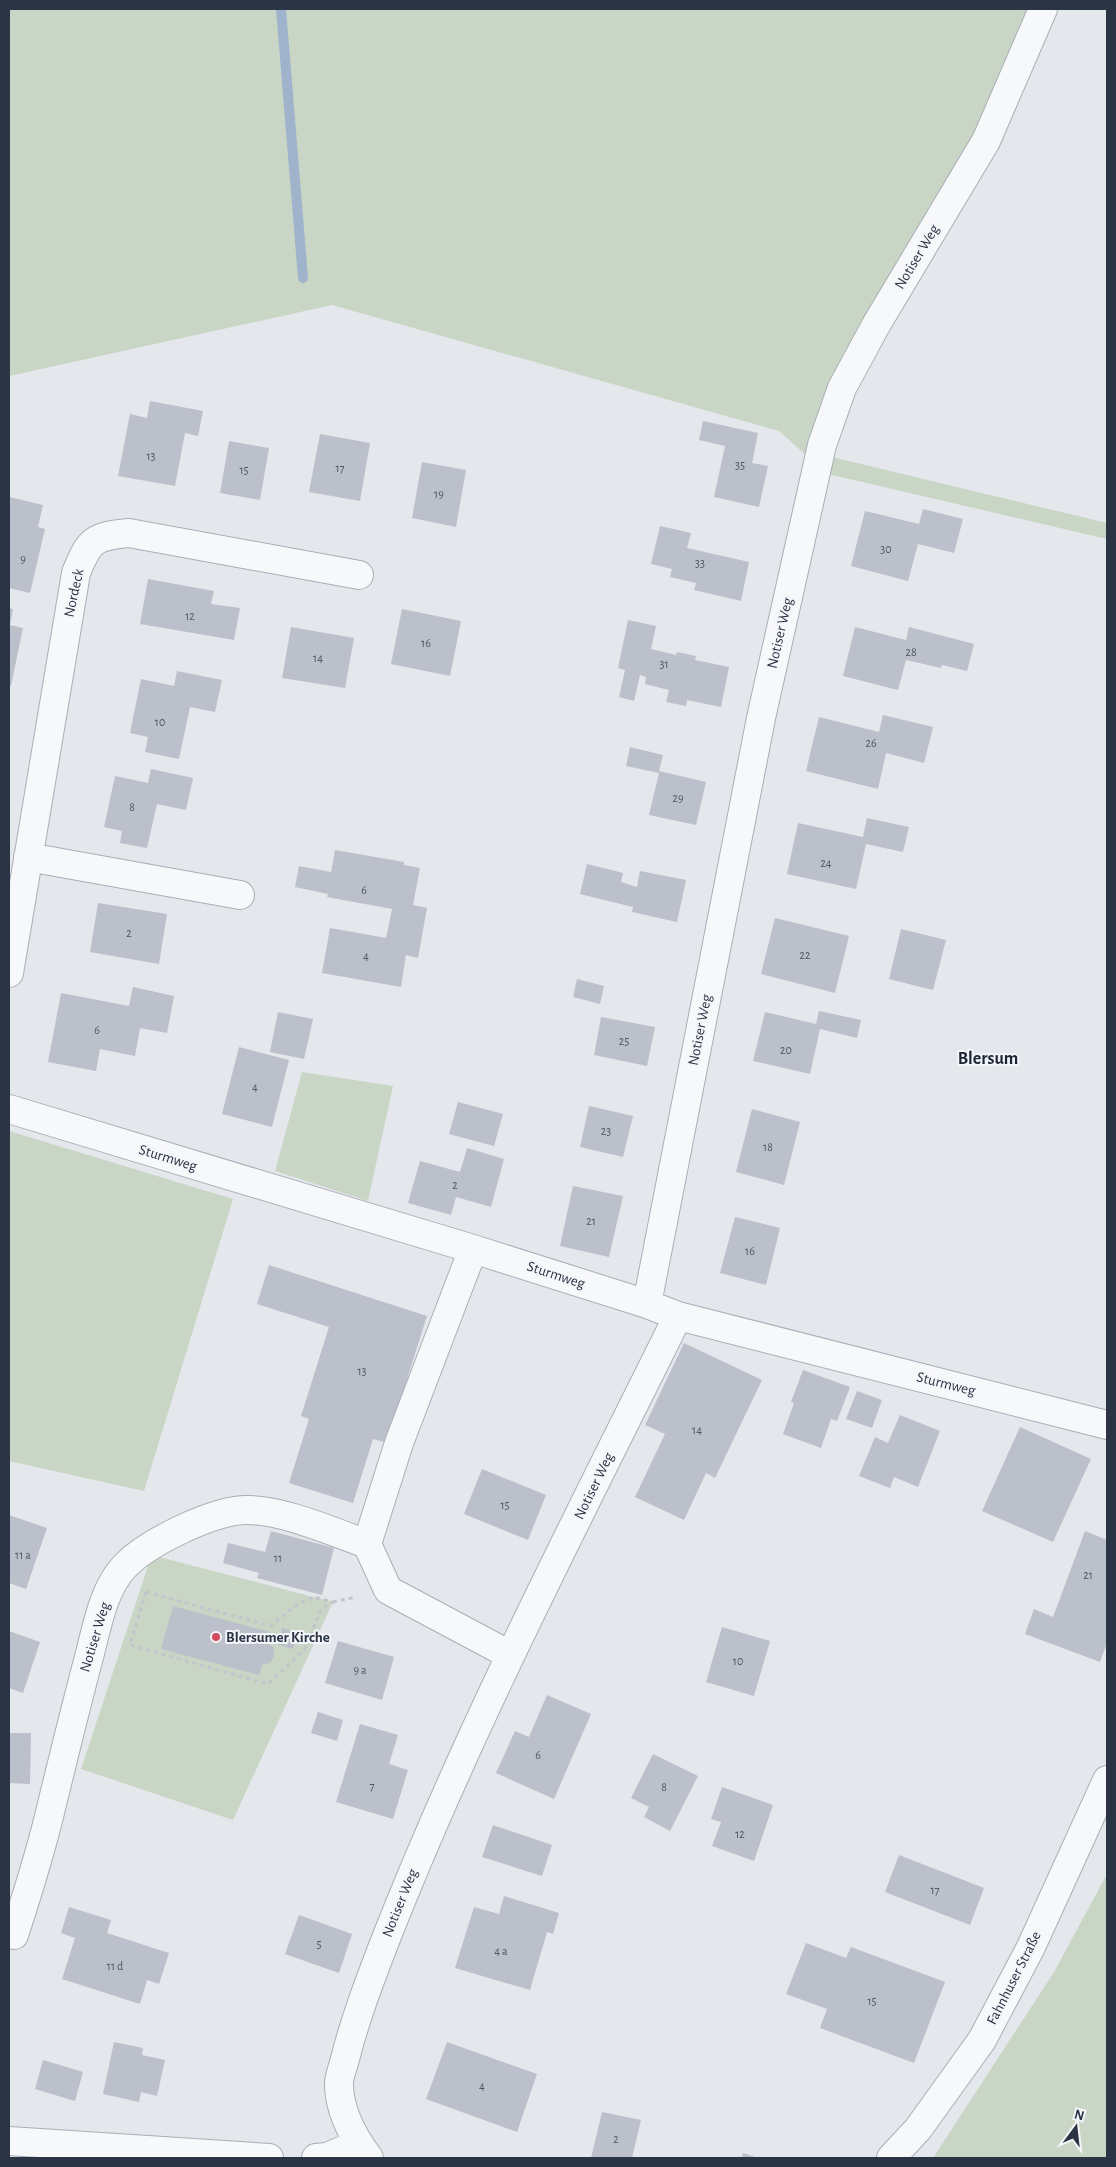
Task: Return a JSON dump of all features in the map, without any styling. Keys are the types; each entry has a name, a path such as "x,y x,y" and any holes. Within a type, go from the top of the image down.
{"street":[{"name":"Notiser Weg","path":"647,1304 761,718 822,445 842,388 876,325 986,141 1043,9"},
{"name":"Nordeck","path":"9,974 76,573 83,555 94,540 104,535 129,534 359,575"},
{"path":"28,857 240,895"},
{"name":"Sturmweg","path":"9,1109 473,1249 647,1304 678,1316 1107,1425"},
{"path":"473,1249 399,1443 367,1544 388,1590 510,1655"},
{"name":"Notiser Weg","path":"364,2151 345,2117 338,2085 370,1978 437,1813 510,1655 678,1316"},
{"name":"Notiser Weg","path":"14,1935 52,1805 70,1728 102,1610 112,1586 125,1566 157,1542 197,1522 220,1514 248,1510 293,1518 367,1544"},
{"name":"Fahnhuser Straße","path":"890,2158 918,2129 982,2040 1031,1947 1107,1780"},
{"path":"9,2141 269,2158"},
{"path":"316,2158 364,2151"}],"path":[{"path":"146,1592 271,1626 296,1606 314,1597 333,1602 321,1609 305,1648 268,1684 130,1644 146,1592"}],"green space":[{"path":"9,9 1035,9 980,136 807,456 779,431 332,305 9,376"},
{"path":"832,457 1107,523 1107,539 828,474"},
{"path":"302,1072 393,1086 368,1201 275,1171"},
{"path":"9,1131 233,1199 144,1491 9,1461"},
{"path":"159,1557 333,1602 233,1820 81,1769 149,1563"},
{"path":"1107,1874 1107,2158 933,2158 1054,1972"}],"building":[{"path":"150,401 203,411 198,436 185,433 175,486 118,476 130,414 147,418"},
{"path":"703,421 758,433 752,463 768,466 759,507 714,497 725,446 699,440"},
{"path":"320,434 370,443 360,501 309,492"},
{"path":"229,441 269,448 260,500 220,493"},
{"path":"422,462 466,470 456,527 412,518"},
{"path":"9,497 43,505 38,527 45,529 30,593 9,588"},
{"path":"923,509 963,519 954,553 918,544 908,581 851,566 865,511 919,524"},
{"path":"660,526 691,533 687,548 749,562 741,601 694,590 696,583 670,577 672,569 651,564"},
{"path":"148,579 214,591 211,604 240,608 234,640 140,624"},
{"path":"9,608 13,609 10,625 23,628 11,686 9,685"},
{"path":"402,609 461,621 450,676 391,664"},
{"path":"628,620 656,626 651,649 676,655 677,652 696,656 695,660 729,667 721,707 687,700 686,706 666,702 669,690 645,684 646,677 640,675 634,701 619,697 625,670 618,668"},
{"path":"291,627 354,638 345,688 282,678"},
{"path":"855,627 906,640 909,627 974,644 967,671 942,665 941,668 906,660 898,690 843,676"},
{"path":"177,671 222,680 215,712 190,707 179,759 145,752 148,737 130,733 141,679 174,686"},
{"path":"883,715 933,727 924,763 886,753 878,789 806,771 819,717 879,732"},
{"path":"630,747 663,755 659,771 706,782 696,825 649,815 659,773 626,766"},
{"path":"151,769 193,778 186,810 157,804 147,848 120,843 122,831 104,827 115,776 148,783"},
{"path":"867,818 909,827 903,852 866,844 856,889 787,874 798,823 863,837"},
{"path":"335,850 404,862 404,865 420,868 413,905 427,908 418,958 406,955 401,987 322,973 330,928 386,938 392,909 327,897 328,894 295,887 299,866 331,872"},
{"path":"587,864 623,873 621,882 637,887 640,871 686,880 677,922 632,912 633,907 580,894"},
{"path":"98,903 167,914 159,964 90,952"},
{"path":"775,918 849,936 835,993 761,974"},
{"path":"901,929 946,940 933,990 889,979"},
{"path":"577,979 604,986 600,1004 573,997"},
{"path":"133,987 174,996 167,1033 140,1028 135,1056 100,1049 96,1071 48,1062 61,993 129,1006"},
{"path":"819,1011 861,1020 857,1038 820,1029 810,1074 753,1061 765,1012 816,1024"},
{"path":"278,1012 313,1019 304,1059 270,1052"},
{"path":"601,1017 655,1027 647,1066 594,1055"},
{"path":"239,1047 289,1060 272,1127 222,1114"},
{"path":"458,1102 503,1114 494,1146 449,1134"},
{"path":"589,1106 633,1116 623,1157 580,1147"},
{"path":"752,1109 800,1122 784,1185 736,1172"},
{"path":"467,1148 504,1159 491,1207 456,1197 451,1215 408,1203 420,1161 460,1172"},
{"path":"573,1186 623,1196 609,1257 560,1246"},
{"path":"735,1217 780,1228 766,1285 720,1273"},
{"path":"269,1265 427,1316 387,1443 373,1439 353,1503 289,1483 309,1419 301,1416 329,1327 257,1304"},
{"path":"684,1343 762,1380 715,1478 706,1473 684,1520 635,1497 665,1434 645,1425"},
{"path":"803,1370 850,1387 837,1421 831,1419 821,1448 783,1434 794,1403 791,1402"},
{"path":"857,1391 882,1400 872,1428 846,1419"},
{"path":"900,1415 940,1431 918,1487 894,1477 890,1488 859,1476 875,1437 888,1443"},
{"path":"1020,1427 1091,1459 1053,1542 982,1511"},
{"path":"482,1469 546,1495 528,1540 464,1514"},
{"path":"9,1515 47,1528 26,1589 9,1583"},
{"path":"271,1531 334,1548 322,1595 257,1578 259,1573 223,1563 228,1543 265,1552"},
{"path":"1085,1531 1107,1540 1107,1643 1100,1662 1025,1634 1034,1609 1053,1617"},
{"name":"Blersumer Kirche","path":"173,1606 270,1632 267,1642 274,1648 274,1657 270,1663 262,1665 259,1675 161,1649"},
{"path":"722,1627 770,1641 754,1696 706,1682"},
{"path":"282,1628 297,1632 293,1649 278,1645"},
{"path":"9,1631 40,1642 23,1693 9,1688"},
{"path":"338,1641 394,1657 382,1700 325,1683"},
{"path":"547,1695 591,1714 554,1799 496,1773 515,1731 529,1737"},
{"path":"318,1712 343,1720 337,1741 311,1733"},
{"path":"360,1724 398,1735 389,1764 408,1770 393,1819 336,1802"},
{"path":"9,1733 31,1733 30,1784 9,1783"},
{"path":"653,1754 698,1776 670,1831 644,1817 649,1807 631,1798"},
{"path":"722,1787 773,1805 754,1861 712,1846 721,1822 711,1819"},
{"path":"493,1825 552,1845 542,1876 482,1857"},
{"path":"899,1855 984,1888 970,1925 885,1892"},
{"path":"504,1896 559,1913 553,1934 547,1932 530,1990 455,1968 474,1907 499,1914"},
{"path":"69,1907 111,1920 107,1933 169,1953 159,1984 147,1980 140,2004 62,1979 75,1938 61,1933"},
{"path":"299,1915 352,1934 339,1973 285,1954"},
{"path":"806,1943 846,1958 851,1947 945,1982 914,2063 820,2028 827,2009 786,1994"},
{"path":"114,2042 143,2048 142,2055 165,2060 157,2096 141,2092 139,2102 103,2094"},
{"path":"447,2042 537,2074 517,2132 426,2099"},
{"path":"43,2060 83,2072 75,2101 35,2089"},
{"path":"602,2112 641,2120 632,2158 591,2158"},
{"path":"743,2153 758,2158 742,2158"}],"waterway":[{"path":"281,9 303,278"}],"place":[{"name":"Blersumer Kirche","path":"216,1637"}],"district":[{"name":"Blersum","path":"988,1059"}]}
